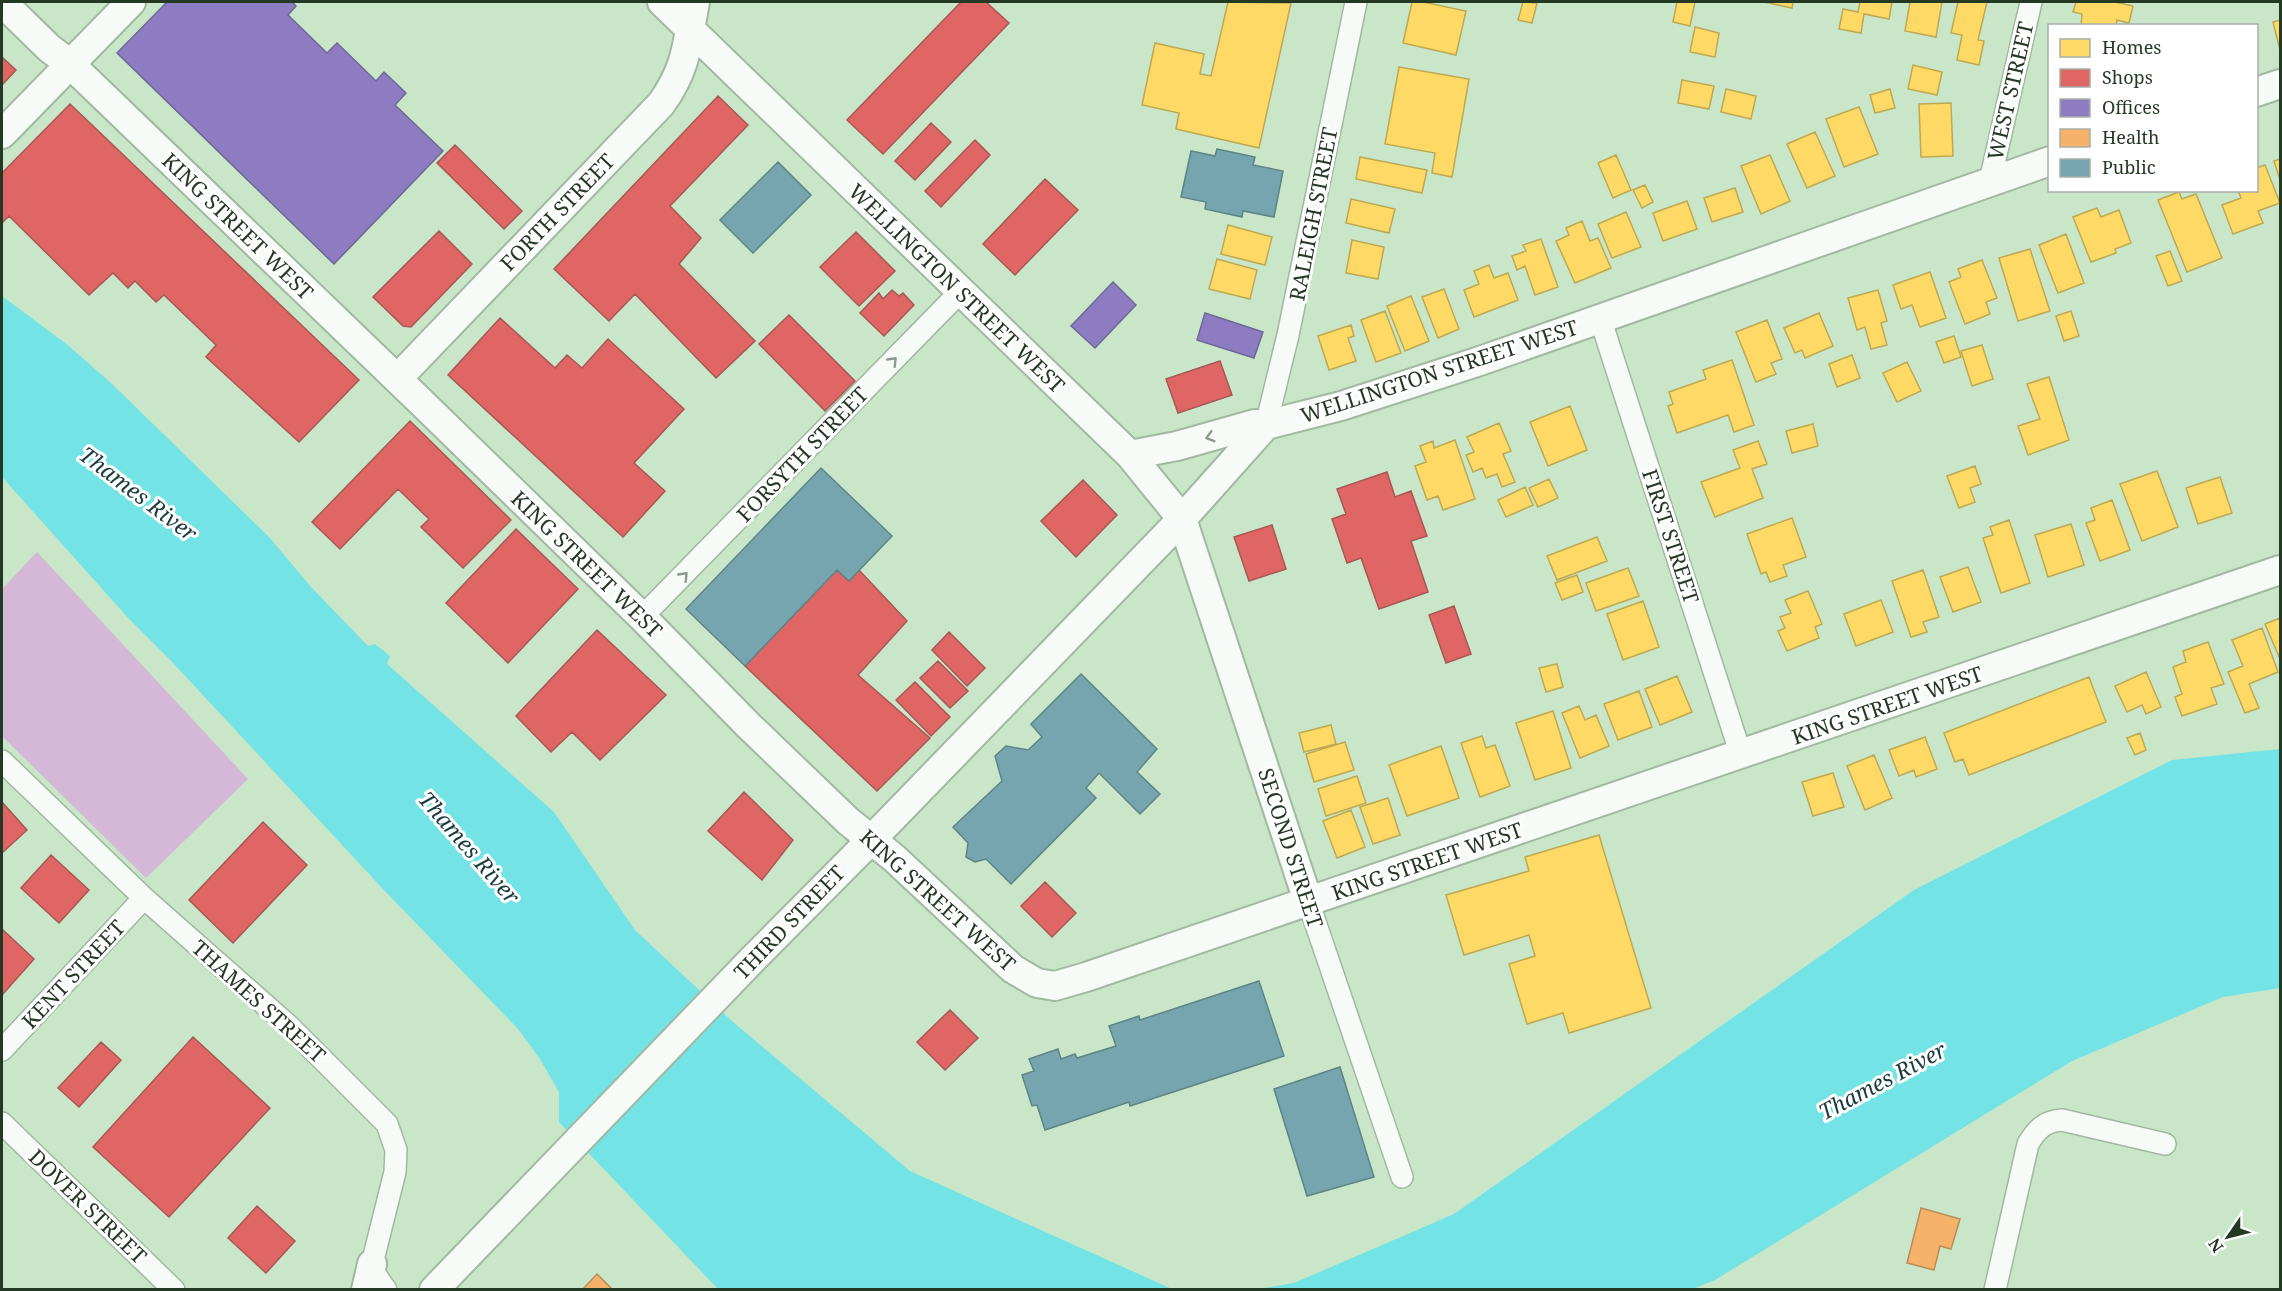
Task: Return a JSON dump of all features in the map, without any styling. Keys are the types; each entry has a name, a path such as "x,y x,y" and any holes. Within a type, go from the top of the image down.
{"street":[{"name":"KING STREET WEST","path":"2,2 49,48 70,64 397,379 848,821 872,839 1013,969 1037,983 1055,986 1742,755 2280,570"},
{"path":"2,134 131,2"},
{"name":"WELLINGTON STREET WEST","path":"662,2 1130,456 1182,519"},
{"name":"FORTH STREET","path":"397,379 661,104 674,86 685,61 695,2"},
{"name":"RALEIGH STREET","path":"1266,425 1288,335 1356,2"},
{"name":"WEST STREET","path":"1990,181 2031,2"},
{"path":"2258,91 2280,84"},
{"name":"WELLINGTON STREET WEST","path":"1130,456 1177,446 1255,424 1266,425 1352,403 1477,362 2048,161"},
{"name":"FORSYTH STREET","path":"642,617 962,291"},
{"name":"FIRST STREET","path":"1600,318 1742,755"},
{"path":"1182,519 1266,425"},
{"name":"THIRD STREET","path":"434,1290 1182,519"},
{"name":"SECOND STREET","path":"1182,519 1402,1177"},
{"name":"THAMES STREET","path":"2,761 144,898 288,1025 387,1124 396,1150 395,1172 369,1276"},
{"name":"KENT STREET","path":"2,1050 144,898"},
{"path":"1995,1290 2028,1144 2042,1126 2051,1121 2062,1120 2165,1144"},
{"name":"DOVER STREET","path":"2,1123 174,1290"},
{"name":"THAMES STREET","path":"369,1276 375,1274 386,1290"}],"shaded area":[{"path":"37,552 248,779 146,878 2,736 2,589"}],"water":[{"name":"Thames River","path":"2,296 69,346 111,383 269,537 312,588 368,646 375,644 390,656 387,664 554,812 635,930 733,1022 910,1171 1172,1289 718,1289 559,1122 559,1092 540,1059 519,1030 130,620 2,477"},
{"name":"Thames River","path":"2280,749 2280,988 2223,997 2072,1061 1715,1280 1692,1289 1258,1289 1294,1283 1454,1214 1914,890 2172,760"}],"building: Homes":[{"path":"1228,2 1291,3 1259,148 1176,129 1179,113 1142,105 1155,43 1204,54 1200,74 1211,76"},
{"path":"1412,2 1423,2 1466,11 1456,55 1403,43"},
{"path":"1523,2 1537,3 1532,23 1518,20"},
{"path":"1677,2 1695,2 1690,26 1673,22"},
{"path":"1764,2 1793,2 1792,8"},
{"path":"1860,2 1892,2 1889,19 1864,14 1861,33 1839,29 1843,9 1858,12"},
{"path":"1910,2 1942,2 1936,37 1905,31"},
{"path":"1958,2 1987,2 1978,40 1984,41 1979,65 1957,60 1962,35 1951,33"},
{"path":"2076,2 2115,2 2133,6 2129,23 2117,20 2116,24 2081,24 2082,14 2073,12"},
{"path":"2280,20 2280,50 2273,22"},
{"path":"1695,27 1719,33 1715,57 1690,52"},
{"path":"1913,65 1942,72 1937,95 1908,89"},
{"path":"1399,67 1469,79 1452,177 1432,173 1435,153 1385,144"},
{"path":"1682,80 1714,86 1709,109 1678,103"},
{"path":"1726,89 1756,96 1751,119 1721,112"},
{"path":"1890,89 1895,108 1875,113 1870,95"},
{"path":"1951,103 1953,156 1921,157 1919,104"},
{"path":"1859,107 1878,154 1844,167 1826,119"},
{"path":"1815,132 1835,176 1807,188 1787,144"},
{"path":"1616,155 1631,190 1613,198 1598,163"},
{"path":"1770,155 1790,201 1761,214 1741,166"},
{"path":"1360,157 1427,170 1422,193 1356,179"},
{"path":"2280,159 2280,180 2274,161"},
{"path":"2265,165 2280,203 2258,211 2263,223 2233,234 2222,205 2241,198 2239,192 2258,192 2258,167"},
{"path":"1645,185 1653,202 1642,208 1633,190"},
{"path":"1735,188 1743,212 1712,222 1704,198"},
{"path":"2179,192 2182,199 2196,194 2222,258 2187,272 2158,200"},
{"path":"1351,199 1395,209 1389,233 1346,223"},
{"path":"1687,201 1697,229 1663,241 1653,213"},
{"path":"2097,208 2101,217 2119,210 2131,243 2115,249 2116,253 2091,262 2073,217"},
{"path":"1626,212 1641,247 1612,258 1598,224"},
{"path":"1582,221 1590,241 1598,238 1611,268 1575,283 1556,241 1569,235 1566,228"},
{"path":"1228,225 1272,237 1265,265 1221,254"},
{"path":"2066,234 2084,283 2058,293 2039,245"},
{"path":"1541,239 1558,287 1535,295 1525,266 1517,270 1512,256 1526,251 1523,245"},
{"path":"1352,240 1384,247 1378,279 1346,273"},
{"path":"2030,249 2050,311 2018,321 1999,258"},
{"path":"2170,251 2182,281 2168,286 2156,256"},
{"path":"1217,259 1257,270 1250,299 1209,289"},
{"path":"1982,260 1997,298 1986,302 1990,314 1965,324 1949,282 1961,277 1958,269"},
{"path":"1489,265 1494,278 1508,273 1518,300 1474,317 1464,290 1479,284 1474,271"},
{"path":"1930,272 1946,318 1920,327 1912,305 1901,309 1893,285"},
{"path":"1444,289 1459,329 1438,338 1422,297"},
{"path":"1878,290 1887,321 1881,323 1887,345 1871,349 1865,327 1857,330 1848,298"},
{"path":"1411,296 1429,341 1405,351 1387,306"},
{"path":"1385,311 1401,353 1376,362 1361,320"},
{"path":"2071,311 2079,336 2064,341 2056,316"},
{"path":"1819,313 1833,346 1805,358 1802,350 1795,353 1784,328"},
{"path":"1767,320 1782,359 1771,363 1776,374 1756,382 1736,332"},
{"path":"1351,325 1354,336 1348,338 1356,361 1329,370 1318,336"},
{"path":"1954,336 1961,357 1944,363 1936,342"},
{"path":"1982,345 1993,379 1972,386 1961,351"},
{"path":"1852,355 1860,378 1837,387 1829,364"},
{"path":"1732,360 1754,425 1734,432 1728,415 1677,433 1668,406 1673,404 1669,392 1706,379 1703,370"},
{"path":"1907,362 1921,391 1897,402 1883,373"},
{"path":"2049,377 2069,440 2028,455 2018,426 2040,419 2027,384"},
{"path":"1570,406 1587,450 1548,466 1530,422"},
{"path":"1499,423 1511,451 1503,454 1515,482 1502,487 1497,474 1486,478 1482,468 1473,472 1466,455 1474,452 1467,437"},
{"path":"1813,424 1818,446 1792,453 1786,431"},
{"path":"1455,440 1475,499 1443,510 1438,496 1427,500 1415,466 1426,462 1420,446 1433,441 1434,448"},
{"path":"1758,441 1767,464 1752,469 1763,498 1715,517 1701,482 1740,468 1733,450"},
{"path":"1975,466 1981,484 1970,488 1975,502 1959,508 1947,476"},
{"path":"2157,471 2178,527 2142,541 2120,484"},
{"path":"2220,477 2232,513 2198,524 2186,488"},
{"path":"1549,479 1558,498 1538,507 1529,488"},
{"path":"1525,487 1533,505 1506,517 1498,500"},
{"path":"2112,500 2130,550 2100,561 2086,523 2095,520 2091,508"},
{"path":"1792,518 1806,557 1783,565 1787,576 1770,582 1766,572 1761,574 1747,534"},
{"path":"2009,520 2030,583 2001,593 1983,538 1993,535 1990,527"},
{"path":"2071,524 2084,565 2048,577 2035,535"},
{"path":"1597,537 1607,561 1557,580 1547,556"},
{"path":"1968,567 1981,602 1953,612 1940,577"},
{"path":"1628,568 1639,596 1596,611 1586,583"},
{"path":"1923,570 1939,617 1923,622 1927,632 1911,637 1892,581"},
{"path":"1577,575 1583,592 1562,600 1555,583"},
{"path":"1808,591 1822,624 1815,627 1819,638 1787,651 1778,631 1785,628 1780,617 1791,613 1785,600"},
{"path":"1881,600 1893,632 1856,646 1844,614"},
{"path":"1643,601 1659,647 1623,660 1607,614"},
{"path":"2280,618 2280,659 2265,624"},
{"path":"2262,628 2278,672 2249,684 2259,708 2245,713 2228,672 2243,666 2232,640"},
{"path":"2208,642 2224,684 2211,688 2217,704 2182,716 2175,697 2182,694 2173,667 2186,662 2183,651"},
{"path":"1557,664 1563,687 1546,692 1539,668"},
{"path":"2146,672 2161,707 2146,714 2142,705 2127,712 2115,686"},
{"path":"1677,676 1692,712 1660,725 1645,689"},
{"path":"2089,677 2106,722 1969,775 1963,759 1955,762 1944,733"},
{"path":"1639,691 1652,727 1618,740 1604,704"},
{"path":"1579,706 1585,720 1596,715 1609,746 1580,758 1562,713"},
{"path":"1553,711 1571,768 1535,780 1516,723"},
{"path":"1331,725 1336,744 1304,752 1299,733"},
{"path":"2140,733 2146,750 2135,755 2127,738"},
{"path":"1482,736 1486,748 1495,745 1510,786 1480,797 1461,743"},
{"path":"1925,737 1937,769 1916,777 1914,770 1899,776 1889,750"},
{"path":"1345,742 1354,770 1314,782 1306,754"},
{"path":"1441,746 1459,798 1407,816 1389,765"},
{"path":"1874,755 1892,798 1865,810 1847,766"},
{"path":"1833,773 1844,807 1813,816 1802,782"},
{"path":"1357,776 1366,803 1326,816 1318,789"},
{"path":"1388,798 1400,835 1373,844 1360,807"},
{"path":"1351,810 1365,847 1337,858 1323,821"},
{"path":"1599,835 1651,1008 1569,1033 1563,1013 1527,1024 1509,964 1535,956 1529,935 1464,955 1446,895 1529,871 1525,857"}],"building: Shops":[{"path":"961,2 986,2 1009,23 883,154 847,120"},
{"path":"2,57 16,70 2,85"},
{"path":"718,96 748,125 670,206 701,238 679,264 755,341 716,378 635,294 609,321 554,269"},
{"path":"70,104 359,380 299,442 206,357 216,345 164,295 156,302 135,281 128,288 113,273 89,295 9,216 2,223 2,173"},
{"path":"931,123 951,142 915,180 895,161"},
{"path":"975,140 990,155 941,207 925,191"},
{"path":"455,145 522,211 504,229 437,163"},
{"path":"1045,179 1078,210 1015,275 983,244"},
{"path":"439,231 472,264 411,327 403,326 373,297"},
{"path":"856,232 895,271 859,306 820,267"},
{"path":"892,290 899,296 903,293 914,305 884,336 860,313 879,293 883,299"},
{"path":"789,315 855,381 825,411 759,344"},
{"path":"500,318 555,368 567,355 582,368 608,339 684,409 634,463 665,491 623,537 448,375"},
{"path":"1220,361 1232,395 1178,413 1166,379"},
{"path":"410,421 511,520 463,568 421,527 429,519 398,489 340,549 312,522"},
{"path":"1387,472 1395,497 1411,491 1427,536 1411,541 1428,592 1379,609 1361,558 1347,563 1332,519 1346,514 1337,489"},
{"path":"1083,480 1117,515 1076,557 1041,521"},
{"path":"1272,525 1286,569 1249,581 1234,537"},
{"path":"516,529 578,589 508,663 446,603"},
{"path":"837,570 849,581 859,570 907,621 858,675 930,738 877,791 745,666"},
{"path":"1454,606 1471,654 1446,663 1429,615"},
{"path":"597,630 666,695 600,760 572,732 551,752 516,716"},
{"path":"949,632 985,668 967,686 932,650"},
{"path":"938,661 968,691 950,708 920,678"},
{"path":"915,682 950,717 931,736 896,700"},
{"path":"744,792 793,840 762,880 708,831"},
{"path":"2,802 27,830 2,853"},
{"path":"263,822 307,865 233,943 189,900"},
{"path":"51,855 89,890 59,923 21,888"},
{"path":"1045,882 1076,913 1052,937 1021,906"},
{"path":"2,929 34,959 2,995"},
{"path":"950,1010 978,1038 945,1070 917,1042"},
{"path":"193,1037 270,1108 169,1217 93,1147"},
{"path":"101,1042 121,1060 79,1107 58,1088"},
{"path":"257,1206 295,1241 266,1273 228,1238"}],"building: Offices":[{"path":"167,2 292,2 296,6 288,15 327,53 337,43 376,81 384,72 406,93 395,105 443,151 334,264 117,53"},
{"path":"1113,282 1136,305 1095,348 1071,326"},
{"path":"1205,313 1263,332 1254,358 1197,340"}],"building: Health":[{"path":"1921,1208 1960,1219 1951,1249 1940,1246 1934,1270 1907,1263"},
{"path":"597,1274 613,1290 582,1290"}],"building: Public":[{"path":"1217,149 1255,157 1253,165 1283,171 1274,217 1243,211 1242,217 1205,209 1206,202 1181,197 1191,151 1215,156"},
{"path":"778,162 811,195 753,253 720,220"},
{"path":"821,468 892,536 849,581 837,570 745,666 686,609"},
{"path":"1081,674 1157,749 1137,772 1160,794 1140,814 1099,773 1086,788 1096,798 1011,884 986,859 975,862 966,857 968,843 953,827 1002,781 995,756 1006,746 1028,750 1042,737 1031,724"},
{"path":"1259,981 1284,1056 1130,1106 1129,1102 1045,1130 1037,1105 1032,1106 1022,1075 1034,1071 1029,1059 1058,1049 1061,1059 1075,1054 1077,1058 1116,1046 1109,1026 1139,1016 1140,1020"},
{"path":"1340,1067 1374,1177 1307,1196 1274,1089"}]}
